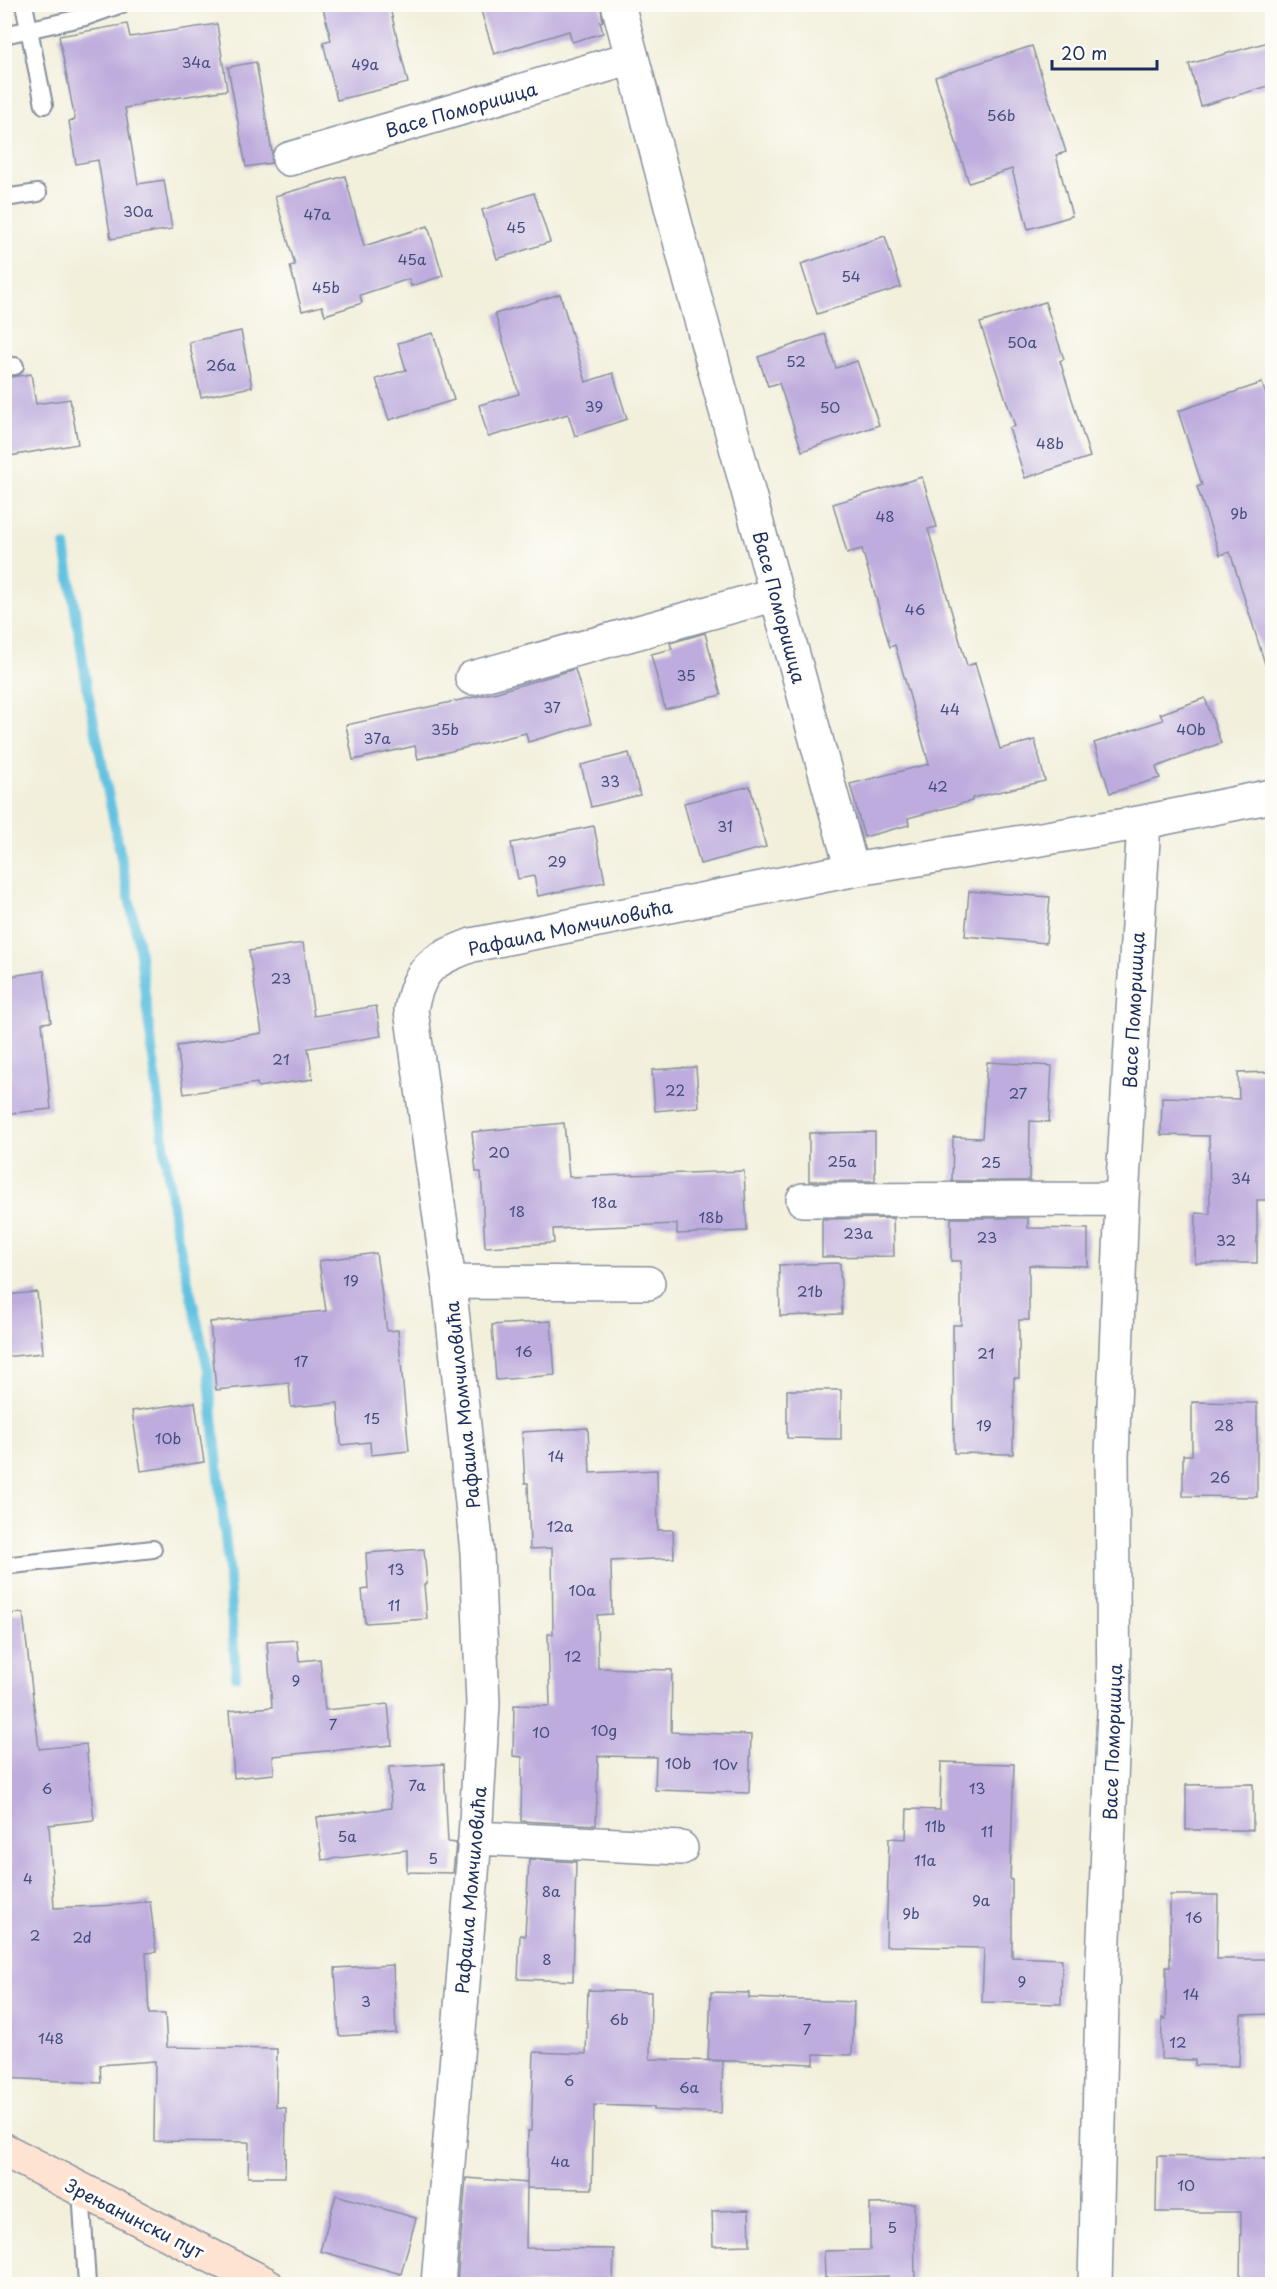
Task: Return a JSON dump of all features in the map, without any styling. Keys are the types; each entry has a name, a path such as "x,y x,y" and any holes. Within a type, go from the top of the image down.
{"main road":[{"name":"Зрењанински пут","path":"4,2151 266,2284"}],"street":[{"name":"Васе Поморишца","path":"618,4 691,284 852,870"},
{"name":"Васе Поморишца","path":"289,159 632,58"},
{"path":"472,678 777,594"},
{"path":"852,870 1144,822 1272,796"},
{"name":"Васе Поморишца","path":"1095,2284 1103,1960 1114,1712 1112,1457 1122,1199 1144,822"},
{"name":"Рафаила Момчиловића","path":"438,2284 475,1838 483,1704 477,1551 449,1282 411,1010 415,988 427,968 448,954 472,945 852,870"},
{"path":"803,1200 1122,1199"},
{"path":"449,1282 648,1283"},
{"path":"475,1838 681,1848"}],"lane":[{"path":"24,4 44,105"},
{"path":"4,35 86,17 122,4"},
{"path":"4,198 38,193"},
{"path":"4,1566 153,1549"},
{"path":"81,2190 87,2284"}],"building":[{"path":"322,4 389,4 408,83 337,100 323,42 331,40"},
{"path":"479,4 600,4 603,21 600,22 603,33 572,42 569,31 494,54"},
{"path":"127,24 130,37 217,24 227,90 142,103 142,105 125,108 138,184 164,180 172,229 111,239 98,160 76,164 69,121 75,120 59,36"},
{"path":"1272,41 1272,85 1201,106 1189,64"},
{"path":"1032,46 1066,152 1056,155 1072,216 1028,229 1012,169 969,183 935,77"},
{"path":"256,62 272,152 271,163 246,167 228,67"},
{"path":"345,176 364,246 428,226 443,276 411,286 409,279 360,295 362,303 325,315 322,306 302,311 290,266 295,265 275,196"},
{"path":"534,193 550,242 497,259 482,210"},
{"path":"885,236 901,287 817,314 801,264"},
{"path":"560,294 586,382 613,373 627,419 575,436 568,414 488,437 479,405 519,394 495,314"},
{"path":"1045,302 1064,359 1060,361 1090,457 1025,478 1009,428 1015,426 980,323"},
{"path":"241,331 252,387 201,397 189,342"},
{"path":"433,333 454,400 389,420 376,379 406,370 398,343"},
{"path":"825,334 836,368 857,361 879,425 802,451 779,383 768,386 758,357"},
{"path":"31,374 36,404 70,399 78,444 4,457 4,378"},
{"path":"1262,383 1272,414 1272,666 1266,667 1230,552 1220,555 1197,487 1202,485 1178,411"},
{"path":"922,477 937,527 928,529 967,666 975,663 1000,749 1035,740 1045,781 972,798 972,801 908,818 909,825 864,837 850,784 929,764 895,645 890,647 862,549 847,553 833,504"},
{"path":"705,633 721,695 665,709 651,654 672,649 670,643"},
{"path":"575,669 591,724 528,742 526,733 418,759 415,746 353,760 346,725 497,692"},
{"path":"1205,698 1221,743 1156,767 1160,778 1110,793 1094,743 1163,720 1160,714"},
{"path":"629,753 640,795 591,807 581,765"},
{"path":"750,786 766,847 700,864 684,803"},
{"path":"594,826 605,882 538,896 534,876 518,879 511,843"},
{"path":"969,891 1050,897 1046,943 965,936"},
{"path":"303,943 314,1016 376,1006 381,1036 308,1048 313,1079 258,1087 257,1083 184,1094 177,1046 262,1033 249,951"},
{"path":"44,971 51,1022 42,1023 51,1109 4,1114 4,977"},
{"path":"987,1062 1052,1066 1049,1122 1030,1121 1029,1181 952,1181 953,1137 982,1138"},
{"path":"696,1067 699,1107 655,1111 652,1070"},
{"path":"1272,1072 1272,1200 1257,1200 1257,1263 1195,1263 1196,1213 1210,1214 1209,1136 1161,1135 1162,1097 1239,1099 1238,1073"},
{"path":"564,1123 569,1177 744,1171 747,1231 677,1234 677,1224 553,1229 554,1243 485,1247 481,1172 476,1172 472,1132"},
{"path":"875,1132 875,1181 809,1181 809,1133"},
{"path":"893,1218 894,1256 822,1257 822,1219"},
{"path":"951,1218 1028,1218 1028,1228 1088,1229 1088,1266 1029,1265 1029,1320 1019,1320 1019,1378 1014,1378 1013,1454 954,1453 953,1325 961,1325 961,1261 951,1261"},
{"path":"376,1253 387,1331 398,1330 409,1451 371,1455 370,1442 341,1445 338,1403 291,1407 289,1383 216,1390 210,1322 326,1311 319,1261"},
{"path":"840,1263 842,1314 780,1316 779,1265"},
{"path":"37,1292 43,1353 4,1357 4,1295"},
{"path":"551,1321 555,1375 496,1380 492,1325"},
{"path":"787,1390 841,1390 841,1439 787,1438"},
{"path":"195,1402 204,1462 141,1471 132,1411"},
{"path":"1192,1402 1257,1403 1257,1497 1183,1496 1183,1455 1192,1455"},
{"path":"588,1428 590,1473 657,1470 658,1530 673,1530 674,1558 611,1561 612,1614 597,1615 598,1668 672,1670 671,1732 751,1735 749,1793 655,1790 656,1757 598,1756 596,1825 521,1821 522,1757 513,1756 514,1705 550,1706 548,1634 553,1634 552,1548 530,1549 528,1483 525,1483 522,1432"},
{"path":"424,1549 427,1619 365,1623 362,1590 368,1589 366,1553"},
{"path":"23,1613 39,1749 86,1744 94,1820 49,1825 54,1908 150,1901 156,1952 146,1953 149,2014 165,2014 167,2047 277,2049 276,2107 286,2108 285,2177 248,2177 249,2142 154,2141 155,2061 100,2065 101,2083 4,2078 4,1997 7,1997 4,1957 4,1614"},
{"path":"297,1640 299,1661 320,1659 325,1710 388,1704 392,1745 273,1756 274,1774 234,1778 229,1711 272,1707 267,1642"},
{"path":"941,1762 1014,1764 1010,1880 1012,1880 1012,1957 1062,1959 1061,2004 982,2002 984,1948 886,1946 889,1838 906,1839 907,1809 940,1810"},
{"path":"444,1764 448,1842 456,1843 453,1873 407,1872 407,1850 322,1860 317,1817 391,1808 389,1767"},
{"path":"1253,1784 1253,1830 1186,1830 1186,1785"},
{"path":"529,1859 576,1862 573,1981 518,1979 520,1935 525,1936"},
{"path":"1170,1895 1218,1895 1217,1959 1272,1959 1272,2014 1241,2015 1239,2066 1195,2065 1195,2060 1161,2059 1162,2018 1166,2019 1166,1967 1170,1967"},
{"path":"393,1965 396,2033 339,2036 335,1968"},
{"path":"588,1990 651,1992 650,2059 723,2061 721,2113 594,2105 592,2189 527,2188 528,2131 531,2131 534,2052 586,2054"},
{"path":"711,1992 749,1993 749,1998 854,2002 852,2055 814,2054 814,2064 708,2060"},
{"path":"1157,2156 1272,2159 1272,2284 1240,2284 1241,2212 1156,2212"},
{"path":"466,2178 527,2183 526,2248 614,2249 613,2284 457,2284"},
{"path":"336,2195 416,2218 401,2274 320,2251"},
{"path":"914,2203 915,2284 888,2284 888,2276 825,2278 824,2251 870,2250 870,2204"},
{"path":"749,2210 750,2245 713,2246 712,2211"}],"waterway":[{"path":"65,546 88,693 139,947 174,1221 208,1369 227,1555 236,1676"}]}
